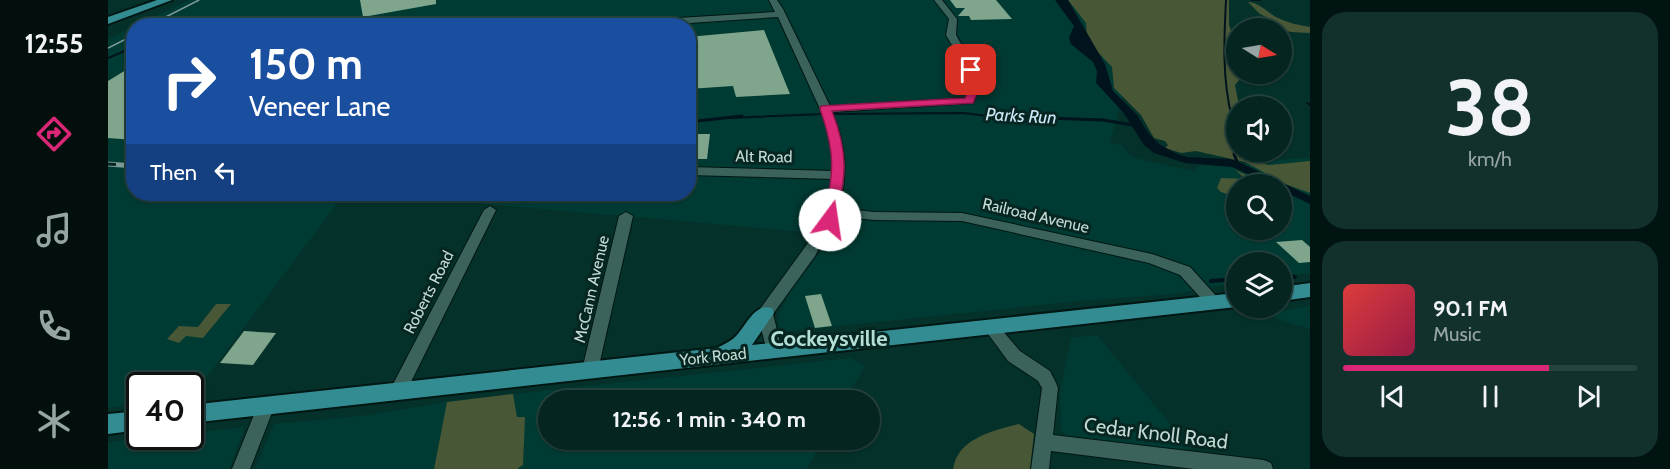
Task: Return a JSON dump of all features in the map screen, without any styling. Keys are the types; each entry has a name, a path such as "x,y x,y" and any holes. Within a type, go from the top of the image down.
{"main road":[{"path":"108,21 155,0"},
{"path":"108,21 167,0"},
{"path":"1292,292 1310,290"},
{"name":"York Road","path":"204,412 1226,301"},
{"path":"720,356 742,343 765,313"},
{"path":"108,424 126,422"}],"street":[{"path":"773,0 827,112 838,144 839,175 832,212 822,237 765,313 774,350"},
{"path":"827,112 969,100 973,91 971,70 951,35 953,19 938,0"},
{"path":"696,20 781,14"},
{"name":"Alt Road","path":"696,171 839,175"},
{"name":"Roberts Road","path":"398,391 490,210"},
{"name":"Railroad Avenue","path":"832,212 874,216 962,218 1152,259 1177,266 1185,271 1214,303"},
{"name":"McCann Avenue","path":"590,370 626,216"},
{"path":"991,327 1014,356 1037,370 1047,381 1051,395 1040,469"},
{"path":"241,469 266,405"},
{"name":"Cedar Knoll Road","path":"1044,442 1264,469"}],"shaded area":[{"path":"189,0 1148,0 1110,143 1121,145 1131,157 1193,171 1201,164 1218,166 1292,162 1292,159 1310,157 1310,273 1292,275 1292,252 1226,252 1226,285 1174,294 1080,301 779,332 778,316 789,294 827,243 836,225 820,208 807,232 449,201 696,201 696,18 152,18"},
{"path":"1068,0 1229,0 1229,18 1226,18 1226,84 1236,84 1237,96 1226,96 1226,158 1196,151 1181,153 1165,148 1168,145 1165,141 1154,138 1141,115 1114,88 1112,67 1087,41 1086,23"},
{"path":"1248,2 1257,4 1278,18 1268,18 1260,14"},
{"path":"1292,23 1310,27 1310,33 1292,32"},
{"path":"126,30 126,201 339,201 204,381 204,372 126,372 126,406 108,408 108,39"},
{"path":"1310,161 1310,193 1292,187 1292,174 1267,174 1245,162 1269,165"},
{"path":"1221,178 1226,178 1226,194 1217,188"},
{"path":"216,304 231,304 203,338 186,336 179,343 167,339 179,326 198,327"},
{"path":"1310,306 1310,329 1275,318 1292,318 1292,309"},
{"path":"1097,335 1190,448 1179,453 1069,438 1061,430 1060,393 1071,338"},
{"path":"850,358 865,366 851,390 550,390"},
{"path":"538,391 538,450 817,450 807,469 517,469 523,465 524,417 517,417 513,394"},
{"path":"513,394 517,417 525,417 523,465 517,469 434,469 447,402"},
{"path":"447,402 434,469 255,469 274,424 360,416"},
{"path":"1019,424 1034,434 1030,469 953,469 957,457 969,443 985,434"},
{"path":"245,427 229,469 108,469 108,442 126,440 126,450 204,450 204,432"}],"water":[{"path":"1055,0 1068,0 1105,64 1113,91 1137,115 1149,134 1159,144 1187,157 1226,159 1226,162 1238,162 1264,174 1248,174 1232,167 1185,163 1154,153 1144,145 1123,112 1096,83 1097,71 1093,62 1071,44 1069,38 1074,26"},
{"path":"1292,187 1310,196 1310,204 1292,195"}],"building":[{"path":"360,0 436,0 436,4 363,17"},
{"path":"950,0 996,0 1012,19 971,20 969,16 958,16 965,8 956,8"},
{"path":"764,30 790,94 736,97 733,86 696,88 696,36"},
{"path":"126,70 126,139 108,138 108,81"},
{"path":"696,134 710,134 707,159 696,159"},
{"path":"1302,240 1310,247 1310,262 1299,263 1292,257 1292,252 1287,252 1276,242"},
{"path":"821,294 832,326 815,328 805,296"},
{"path":"244,331 276,333 253,365 220,363"}],"waterway":[{"path":"1226,0 1224,44 1228,96"},
{"path":"1252,0 1260,0"},
{"name":"Parks Run","path":"108,58 126,50"},
{"name":"Parks Run","path":"831,114 964,113 1003,118"},
{"name":"Parks Run","path":"728,118 824,114"},
{"name":"Parks Run","path":"696,121 742,116"},
{"name":"Parks Run","path":"991,116 1103,120 1133,125"},
{"path":"1211,281 1226,280"}],"tram line":[{"path":"164,18 199,0"},
{"path":"108,48 126,39"}],"railway":[{"path":"108,164 126,165"}],"district":[{"name":"Cockeysville","path":"829,338"}],"route":[{"path":"830,220 837,190 839,159 836,138 825,109 969,100 974,80 971,70"}]}
